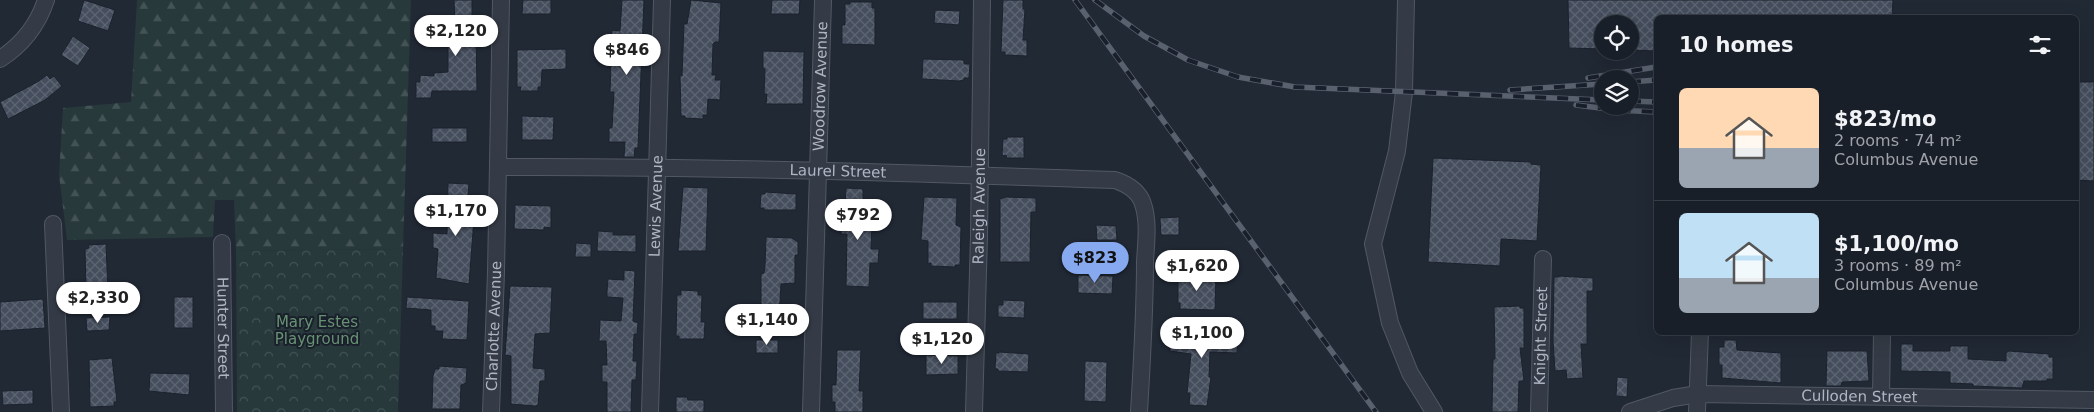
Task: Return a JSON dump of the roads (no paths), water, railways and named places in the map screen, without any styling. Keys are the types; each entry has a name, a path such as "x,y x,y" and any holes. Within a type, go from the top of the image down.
{"street":[{"path":"0,59 21,42 32,30 42,13 46,0"},
{"name":"Charlotte Avenue","path":"491,412 501,0"},
{"name":"Lewis Avenue","path":"650,412 662,0"},
{"name":"Woodrow Avenue","path":"811,412 823,0"},
{"name":"Raleigh Avenue","path":"974,412 982,0"},
{"path":"1406,0 1404,92 1397,151 1373,244 1390,323 1410,373 1434,412"},
{"name":"Laurel Street","path":"498,167 658,168 980,175 1115,180 1126,184 1135,190 1143,202 1146,227 1145,303 1139,412"},
{"path":"53,224 61,412"},
{"name":"Hunter Street","path":"222,243 224,412"},
{"name":"Knight Street","path":"1539,412 1543,259"},
{"path":"1697,412 1700,335"},
{"path":"1881,396 1882,335"},
{"name":"Culloden Street","path":"1630,412 1673,398 1698,394 1881,396 2006,405 2094,400"}],"railway":[{"path":"1075,0 1376,412"},
{"path":"1095,0 1144,36 1188,60 1238,77 1295,87 1594,100"},
{"path":"1588,78 1654,67"},
{"path":"1639,81 1654,80"},
{"path":"1510,90 1594,85"},
{"path":"1639,101 1654,102"},
{"path":"1576,105 1654,112"}],"park label":[{"name":"Mary Estes Playground","path":"317,330"}]}
